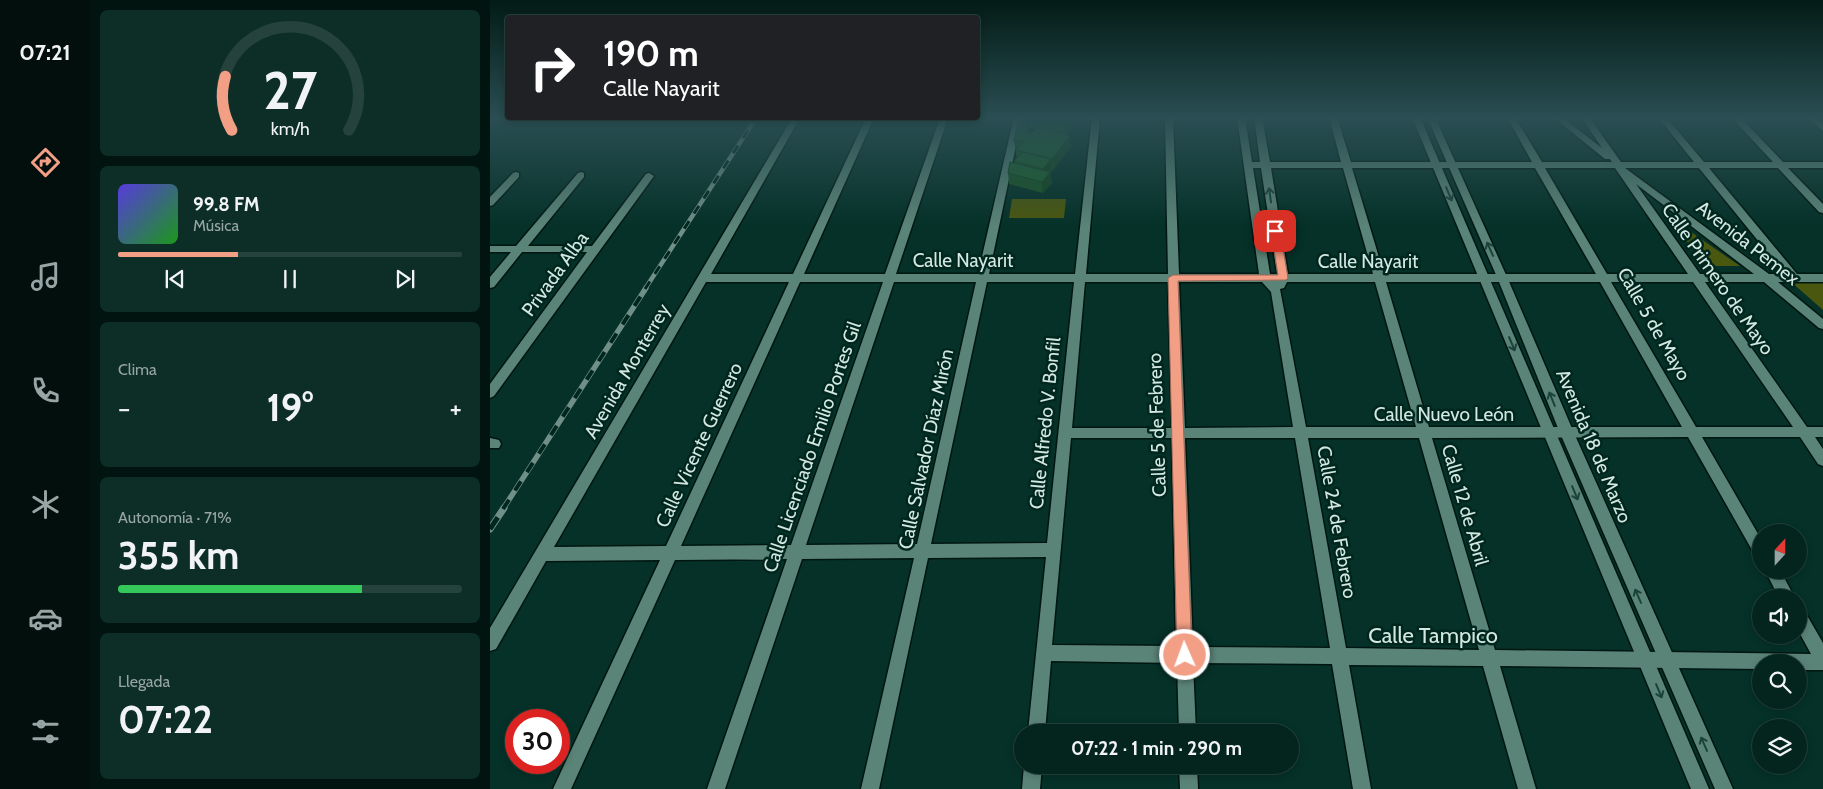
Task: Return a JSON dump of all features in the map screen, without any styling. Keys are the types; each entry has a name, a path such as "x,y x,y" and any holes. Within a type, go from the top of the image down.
{"street":[{"name":"Avenida Monterrey","path":"490,643 775,154"},
{"name":"Calle Vicente Guerrero","path":"562,789 854,154"},
{"name":"Calle Licenciado Emilio Portes Gil","path":"716,789 932,154"},
{"name":"Calle Salvador Díaz Mirón","path":"870,789 1010,154"},
{"name":"Calle Alfredo V. Bonfil","path":"1037,724 1092,154"},
{"name":"Calle 5 de Febrero","path":"1169,154 1187,724"},
{"path":"1246,154 1265,278 1280,285"},
{"name":"Calle 24 de Febrero","path":"1264,154 1301,433 1362,789"},
{"name":"Calle 12 de Abril","path":"1344,154 1528,789"},
{"name":"Avenida 18 de Marzo","path":"1432,154 1700,789"},
{"name":"Avenida 18 de Marzo","path":"1447,154 1502,277 1566,433 1724,789"},
{"name":"Calle 5 de Mayo","path":"1532,154 1752,536"},
{"name":"Avenida Pemex","path":"1604,154 1823,325"},
{"name":"Calle Primero de Mayo","path":"1611,154 1823,460"},
{"path":"1693,154 1794,278"},
{"path":"1771,154 1823,210"},
{"path":"1248,165 1823,165"},
{"path":"490,203 516,175"},
{"path":"490,284 581,175"},
{"name":"Privada Alba","path":"490,393 649,176"},
{"path":"490,249 596,249"},
{"name":"Calle Nayarit","path":"702,278 1265,278"},
{"name":"Calle Nayarit","path":"1280,285 1380,278 1823,278"},
{"name":"Calle Nuevo León","path":"1065,433 1823,432"},
{"path":"542,554 1054,550"},
{"path":"1807,632 1823,661"},
{"name":"Calle Tampico","path":"1044,653 1823,661"},
{"path":"1030,789 1032,774"},
{"path":"1188,774 1189,789"}],"green space":[{"path":"1012,199 1066,199 1064,218 1009,218"},
{"path":"1668,216 1740,266 1705,266"},
{"path":"1790,281 1823,281 1823,310"}],"building":[{"path":"1021,154 1030,154 1051,159 1043,169 1014,161"},
{"path":"1031,154 1056,154 1052,159"},
{"path":"1010,162 1050,172 1042,182 1008,173"}],"railway":[{"path":"645,289 733,154"},
{"path":"503,509 646,288"},
{"path":"490,529 504,508"}],"route":[{"path":"1185,655 1173,278 1283,278 1275,231"}]}
